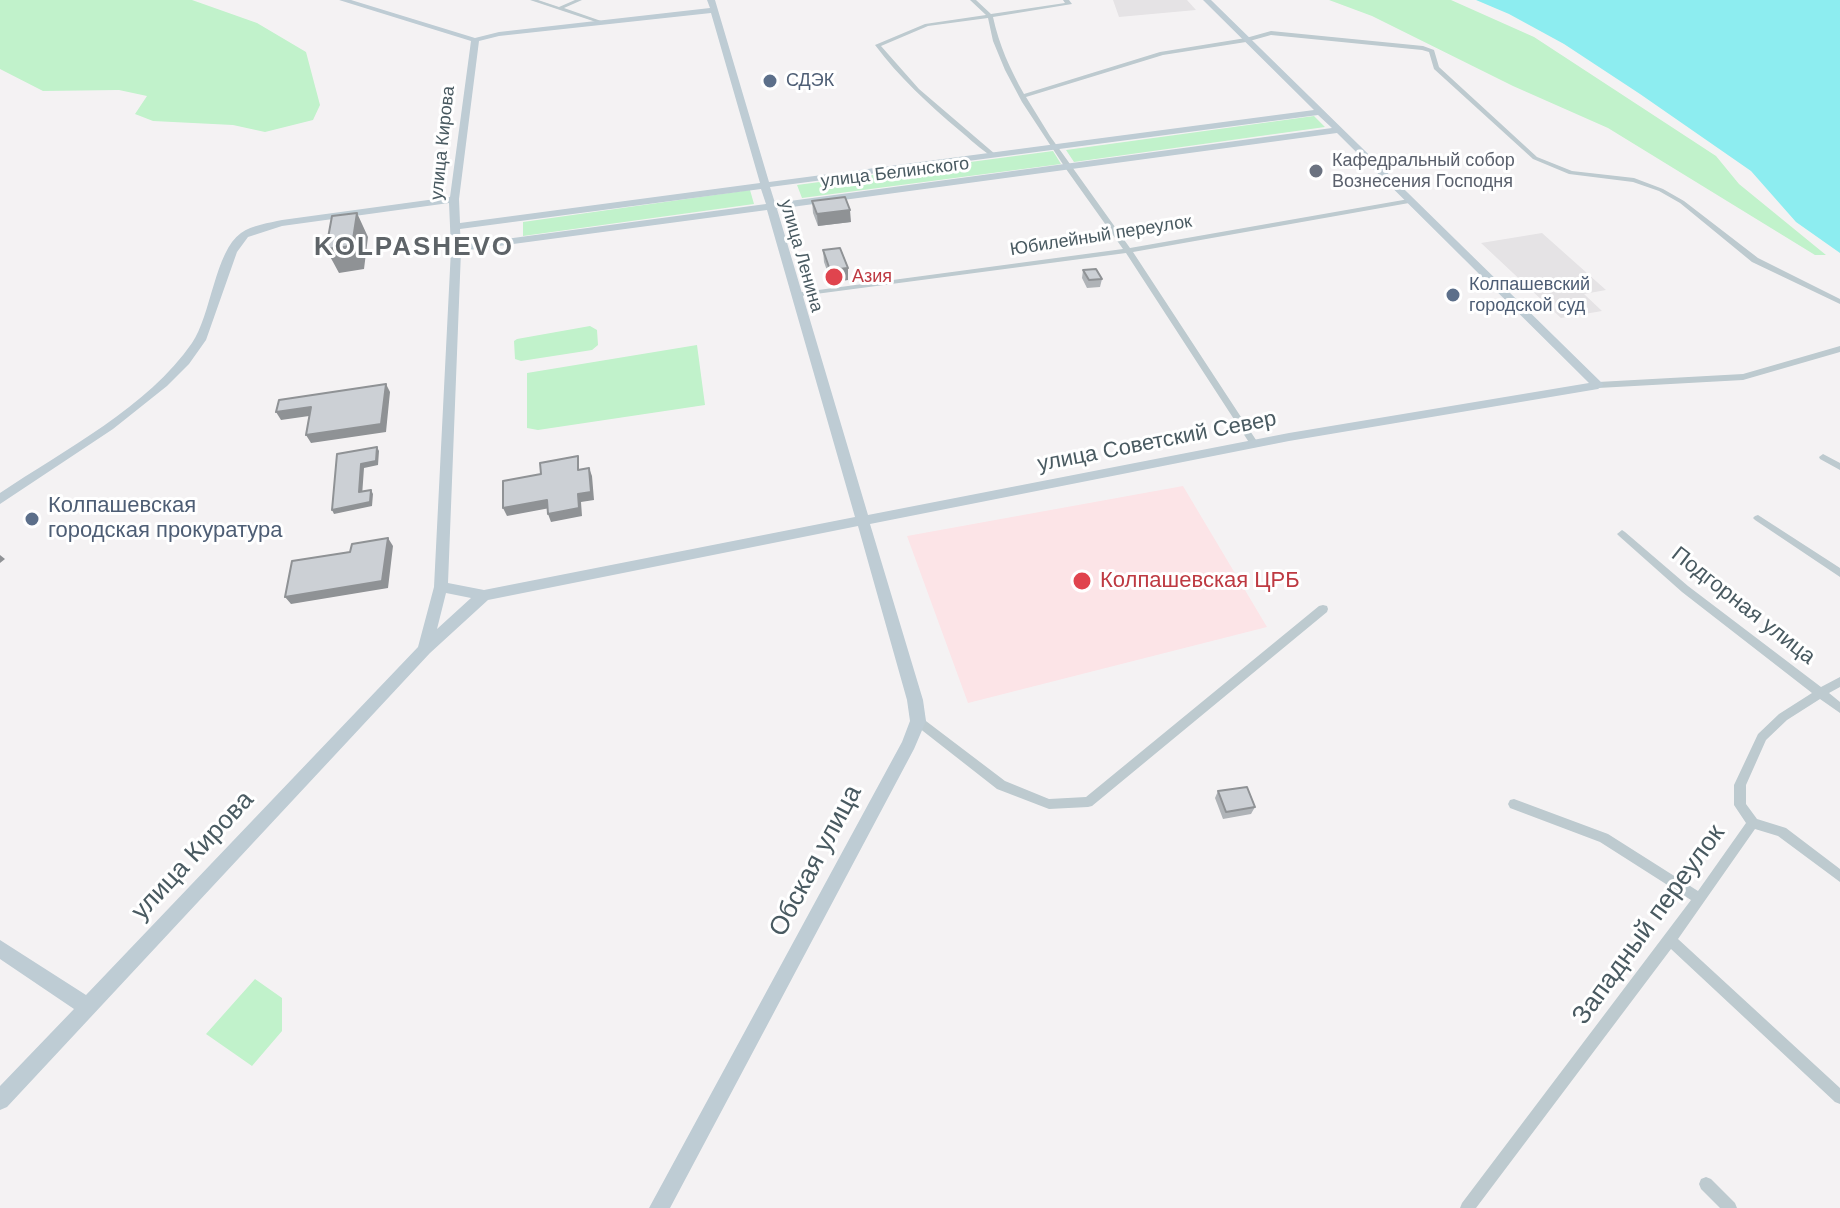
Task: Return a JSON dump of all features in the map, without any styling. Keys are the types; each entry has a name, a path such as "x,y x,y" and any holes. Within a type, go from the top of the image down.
{"street":[{"path":"343,0 475,40 499,34 713,5"},
{"path":"533,0 601,22"},
{"path":"561,8 579,0"},
{"path":"973,0 990,16 991,32 998,51 1055,147 1128,251 1255,445"},
{"path":"993,155 934,107 894,68 878,45 927,25 1069,4 1066,0"},
{"path":"1207,0 1598,385"},
{"name":"улица Ленина","path":"713,5 861,521"},
{"path":"1024,96 1162,53 1271,33 1432,51 1436,68 1535,158 1571,173 1634,180 1661,190 1682,202 1755,260 1840,302"},
{"name":"улица Кирова","path":"425,649 441,587 457,226 454,199 475,40"},
{"name":"улица Белинского","path":"457,226 1318,112"},
{"name":"улица Белинского","path":"456,249 1337,130"},
{"path":"0,499 115,420 173,375 198,344 212,316 233,244 244,235 280,224 454,199"},
{"name":"Юбилейный переулок","path":"796,295 1128,251 1409,201"},
{"name":"улица Советский Север","path":"484,595 1255,445 1598,385 1743,377 1840,349"},
{"path":"1823,457 1840,467"},
{"path":"1758,518 1840,573"},
{"path":"861,521 915,700 918,721 1001,785 1049,804 1088,802 1323,609"},
{"name":"Подгорная улица","path":"1622,534 1685,589 1840,708"},
{"path":"441,587 484,595"},
{"name":"улица Кирова","path":"0,1100 425,649 484,595"},
{"name":"Западный переулок","path":"1467,1208 1670,940 1753,823 1740,805 1740,785 1762,737 1783,717 1840,681"},
{"name":"Обская улица","path":"659,1208 909,744 918,721"},
{"path":"1514,804 1604,838 1700,899"},
{"path":"1753,823 1782,832 1840,876"},
{"path":"1670,940 1840,1097"},
{"path":"0,949 86,1006"},
{"path":"1706,1184 1730,1208"}],"shaded area":[{"path":"1113,0 1187,0 1196,10 1119,17"},
{"path":"1542,233 1606,290 1584,294 1602,311 1561,318 1481,243"},
{"name":"Колпашевская ЦРБ","path":"1183,486 1267,627 968,703 907,536"}],"green space":[{"path":"0,0 192,0 257,23 306,52 320,105 313,120 265,132 233,125 153,121 135,114 147,96 119,90 43,91 0,69"},
{"path":"1329,0 1451,0 1534,37 1716,156 1739,184 1826,255 1815,255 1608,128 1513,86 1372,16"},
{"path":"1314,116 1325,127 1074,162 1066,150"},
{"path":"1053,151 1061,164 802,198 797,185"},
{"path":"750,190 754,204 523,236 523,222"},
{"path":"590,326 597,330 598,345 592,350 521,361 515,359 514,341 517,339"},
{"path":"697,345 705,405 538,430 527,428 527,373"},
{"path":"255,979 282,998 282,1031 252,1066 206,1034"}],"water":[{"path":"1476,0 1840,0 1840,253 1796,222 1751,171 1564,44"}],"building":[{"path":"845,197 850,210 817,214 812,201"},
{"path":"357,213 352,246 326,249 332,216"},
{"path":"840,248 848,268 830,270 823,250"},
{"path":"1096,269 1102,279 1089,280 1083,270"},
{"path":"386,384 381,424 306,435 311,407 276,412 279,400"},
{"path":"377,447 376,461 361,464 359,492 371,490 370,502 332,510 337,454"},
{"path":"578,456 578,470 589,468 591,492 578,494 579,508 548,514 547,500 503,508 503,481 541,474 540,463"},
{"path":"388,538 382,581 285,597 292,561 350,552 352,544"},
{"path":"1247,787 1255,807 1226,812 1218,791"}],"place":[{"name":"СДЭК","path":"770,81"},
{"name":"Кафедральный собор Вознесения Господня","path":"1316,171"},
{"name":"Азия","path":"834,277"},
{"name":"Колпашевский городской суд","path":"1453,295"},
{"name":"Колпашевская городская прокуратура","path":"32,519"},
{"name":"Колпашевская ЦРБ","path":"1082,581"}],"district":[{"name":"KOLPASHEVO","path":"414,248"}]}
